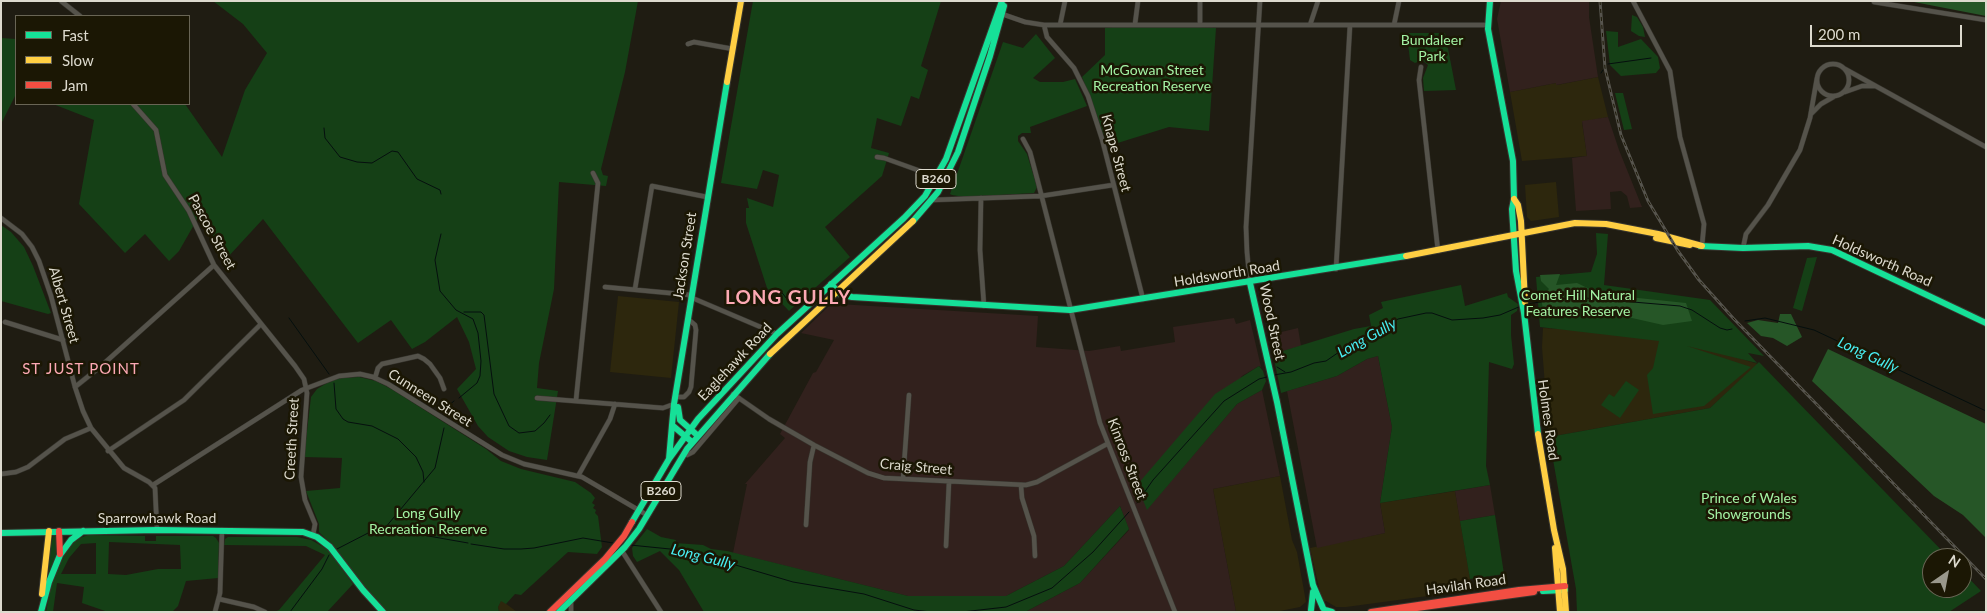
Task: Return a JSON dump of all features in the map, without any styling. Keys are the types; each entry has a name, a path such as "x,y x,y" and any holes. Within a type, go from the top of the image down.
{"main road":[{"name":"Jackson Street","path":"670,459 673,415 691,296 741,1"},
{"name":"Eaglehawk Road","path":"550,612 630,541 697,435 736,396 777,346 908,226 932,200 954,162 1003,1"},
{"name":"Holmes Road","path":"1490,1 1488,25 1511,151 1516,271 1524,306"},
{"name":"Eaglehawk Road","path":"560,612 621,548 621,540 684,437 698,419 777,334 915,207 938,177 954,139 1000,13"},
{"name":"Holmes Road","path":"1514,199 1520,211 1524,306 1536,432 1554,530 1566,612"},
{"name":"Holdsworth Road","path":"837,291 852,297 1070,310 1336,269 1584,223 1606,224 1658,234 1702,246 1742,248 1801,246 1832,250 1870,266 1986,323"},
{"name":"Wood Street","path":"1250,283 1272,379 1313,585 1310,611"},
{"path":"831,284 837,291"},
{"path":"698,419 728,394 736,396"},
{"name":"Jackson Street","path":"676,400 678,417 697,435"},
{"path":"672,425 692,442"},
{"name":"Sparrowhawk Road","path":"1,533 222,530 293,531 313,535"},
{"path":"41,612 49,531"},
{"path":"59,531 60,555"},
{"path":"41,612 49,582 60,555 71,540 84,531"},
{"path":"313,535 330,547 363,590 383,612"},
{"name":"Wood Street","path":"1313,585 1327,610"},
{"name":"Holmes Road","path":"1560,612 1562,588"},
{"name":"Havilah Road","path":"1389,612 1562,588"},
{"path":"1310,611 1316,607 1327,610"},
{"name":"Havilah Road","path":"1371,612 1400,610"}],"street":[{"path":"62,1 79,15"},
{"path":"1060,25 1065,1"},
{"path":"1135,24 1138,1"},
{"path":"1200,1 1200,24"},
{"name":"Wood Street","path":"1250,283 1246,252 1246,227 1260,1"},
{"path":"1310,25 1318,1"},
{"path":"1394,25 1399,1"},
{"path":"1633,1 1670,71 1680,137 1704,224 1702,246"},
{"path":"1874,2 1986,20"},
{"path":"1000,13 1024,22 1044,25 1488,25"},
{"name":"Knape Street","path":"1044,25 1047,37 1069,62 1084,84 1102,139 1143,300"},
{"path":"1336,269 1350,25"},
{"path":"688,44 694,42 733,49"},
{"path":"1742,248 1746,234 1768,205 1796,158 1810,118 1816,78 1818,73 1830,64 1845,68 1986,147"},
{"path":"1421,67 1419,80 1438,251"},
{"path":"1810,118 1821,104 1840,94 1849,81 1845,68"},
{"path":"1816,78 1825,93 1830,95 1868,86 1882,89"},
{"name":"Pascoe Street","path":"134,105 156,130 165,174 189,211 214,265 295,366 307,387"},
{"name":"Kinross Street","path":"1023,139 1030,152 1070,310 1107,444 1175,612"},
{"path":"877,158 938,177"},
{"path":"576,400 598,183 593,173"},
{"path":"932,200 1041,196 1113,185"},
{"path":"635,289 652,186 707,197"},
{"path":"981,198 980,250 984,306"},
{"name":"Albert Street","path":"1,218 22,234 36,254 51,296 75,386 91,428 108,451 129,472 153,486"},
{"path":"75,386 100,368 214,265"},
{"path":"605,287 691,296 777,334"},
{"name":"Jackson Street","path":"676,400 684,397 689,392 692,378 696,330 695,325 688,319"},
{"path":"5,322 63,340"},
{"path":"108,451 184,400 261,324"},
{"path":"375,378 378,368 382,364 418,356 430,364 440,378 444,389"},
{"name":"Cunneen Street","path":"153,486 307,387 347,375 360,374 375,378 400,392 502,456 524,464 578,476 647,515"},
{"name":"Creeth Street","path":"307,387 300,477 305,500 314,521 313,535"},
{"path":"903,479 908,395"},
{"name":"Craig Street","path":"736,396 769,419 872,475 903,479 1021,486 1037,482 1107,444"},
{"name":"Eaglehawk Road","path":"686,454 693,452 736,396"},
{"path":"537,398 663,408 673,415"},
{"path":"663,408 676,400"},
{"path":"578,476 610,419 615,404"},
{"path":"1,474 21,470 65,438 91,428"},
{"path":"806,525 810,462 814,445"},
{"path":"946,546 949,482"},
{"path":"153,486 156,495 157,530"},
{"path":"1021,486 1022,498 1034,536 1035,556"},
{"path":"215,612 219,598 222,530"},
{"path":"621,548 661,612"},
{"path":"219,598 254,607 265,612"},
{"path":"571,600 571,612"}],"shaded area":[{"path":"1501,1 1589,1 1589,17 1598,77 1510,92 1497,19"},
{"path":"1598,77 1608,117 1582,122 1587,156 1522,161 1510,92"},
{"path":"1608,117 1642,207 1630,208 1627,196 1621,191 1610,192 1611,209 1576,211 1572,158 1587,156 1582,121"},
{"path":"1556,182 1559,217 1531,221 1527,217 1525,185"},
{"path":"618,296 679,302 671,378 610,372"},
{"path":"838,304 1038,316 1036,347 1089,351 1120,346 1121,351 1175,342 1173,327 1234,318 1236,324 1250,320 1261,367 1259,366 1242,376 1147,509 1237,404 1262,390 1280,476 1213,489 1236,612 1025,612 1080,583 1129,530 1120,506 1064,566 1006,596 908,596 733,553 747,484 745,484 785,438 780,434 813,373 816,372 834,340 801,333 829,306"},
{"path":"1298,328 1301,346 1273,354 1269,335"},
{"path":"1543,328 1664,335 1758,364 1710,408 1549,437 1542,347"},
{"path":"1378,356 1392,427 1380,503 1385,533 1317,548 1287,391 1337,376 1367,359"},
{"path":"1280,476 1306,602 1300,607 1275,612 1236,612 1213,489"},
{"path":"1490,485 1495,515 1460,521 1455,491"},
{"path":"1455,491 1472,590 1346,607 1336,607 1326,601 1322,601 1310,548 1385,533 1380,503"},
{"path":"501,600 517,612 499,612 498,607"}],"green space":[{"path":"213,1 638,1 625,72 601,169 603,175 608,176 606,186 559,182 554,289 539,363 537,388 558,391 547,460 527,457 509,451 488,437 478,426 457,389 476,369 469,342 457,317 425,342 412,349 391,320 358,343 263,219 227,258 206,224 203,209 179,251 169,261 145,234 125,253 79,204 94,120 56,105 186,105 222,157 245,90 267,53 243,24"},
{"path":"753,1 941,1 921,66 928,70 919,99 911,96 901,126 877,118 871,148 889,153 882,176 825,227 850,257 789,311 767,288 746,223 746,208 749,208 747,198 773,207 779,175 763,170 757,189 721,183"},
{"path":"1909,1 1986,1 1986,16"},
{"path":"1632,15 1637,17 1643,27 1645,37 1631,31"},
{"name":"McGowan Street Recreation Reserve","path":"1119,26 1216,28 1209,131 1169,127 1108,146 1082,77 1105,55 1105,28"},
{"path":"1606,31 1618,32 1618,47 1641,39 1658,57 1660,68 1656,73 1621,76 1610,65"},
{"name":"Bundaleer Park","path":"1404,33 1445,33 1456,90 1424,91 1423,78 1428,65 1422,60 1415,63 1410,60 1407,35"},
{"path":"1036,34 1055,58 1033,78 1040,82 1063,82 1075,79 1087,106 1030,127 1031,133 1022,133 1018,136 1018,141 1027,154 1037,187 1034,193 964,197 950,194 1003,42 1023,48"},
{"path":"1,38 15,39 15,96 1,124"},
{"path":"1615,93 1623,93 1632,129 1624,130"},
{"path":"1,225 11,232 24,247 51,313 48,314 1,301"},
{"name":"Comet Hill Natural Features Reserve","path":"1596,233 1608,234 1604,285 1710,300 1764,356 1748,353 1757,363 1687,346 1751,367 1704,406 1653,414 1647,375 1653,368 1659,341 1540,327 1536,277 1591,272 1597,254"},
{"path":"1817,257 1802,311 1793,308 1807,258"},
{"path":"1560,274 1556,285 1577,283 1600,294 1686,303 1692,321 1663,325 1592,309 1543,309 1541,298 1549,289 1541,281 1540,275"},
{"path":"1461,285 1465,306 1507,293 1508,297 1518,304 1517,311 1511,315 1514,364 1512,369 1489,362 1486,466 1490,485 1380,503 1392,427 1378,356 1367,359 1337,376 1281,393 1273,354 1354,329 1371,326 1369,315 1383,308 1381,302"},
{"path":"1780,314 1791,314 1802,337 1787,346 1773,338 1761,336 1747,323 1758,320 1778,323"},
{"path":"1828,349 1986,424 1986,538 1963,515 1934,496 1812,381"},
{"name":"Prince of Wales Showgrounds","path":"1759,362 1939,548 1922,548 1922,598 1970,598 1949,612 1577,612 1576,589 1549,437 1710,408"},
{"path":"1259,366 1263,371 1266,381 1262,390 1237,404 1147,510 1137,485 1215,394"},
{"name":"Long Gully Recreation Reserve","path":"359,377 376,381 393,390 486,449 501,461 521,469 575,482 591,493 595,498 592,503 595,505 593,508 598,516 602,547 597,554 568,552 521,595 515,594 506,604 501,601 498,607 499,612 386,612 364,587 333,546 319,532 319,524 306,491 340,488 342,458 304,457 311,397 317,389 332,380"},
{"path":"1626,381 1639,390 1620,418 1601,405 1609,394 1614,397"},
{"path":"1120,506 1129,529 1080,583 1025,612 704,612 679,570 660,551 637,562 633,556 632,548 647,529 661,537 676,540 675,543 703,545 711,549 727,551 908,596 1006,596 1064,566"},
{"path":"1495,515 1504,574 1470,579 1460,521"},
{"path":"56,535 57,555 48,575 50,546 53,536"},
{"path":"88,535 145,536 145,541 156,541 156,536 213,536 219,543 218,578 186,581 178,606 172,612 108,612 82,603 84,587 57,583 53,612 46,612 51,584 62,558 74,540","holes":["109,542 180,545 181,569 158,569 126,575 108,574","96,543 96,574 61,574 69,558 81,544"]},
{"path":"228,537 297,537 311,540 329,550 353,584 327,612 274,612 279,610 325,555 306,546 224,545 225,539"},
{"name":"Prince of Wales Showgrounds","path":"1972,582 1981,591 1972,597"}],"waterway":[{"path":"1608,64 1651,58"},
{"path":"324,128 325,138 340,157 357,162 372,163 392,151 398,152 417,179 440,190 441,194"},
{"path":"441,234 435,260 440,291 456,310 473,319 478,333 481,361 480,376 477,383 459,398"},
{"path":"779,289 791,304"},
{"name":"Long Gully","path":"1527,304 1574,297 1680,306 1692,310 1720,328 1732,329"},
{"name":"Long Gully","path":"1274,375 1291,372 1314,363 1326,361 1342,350 1361,343 1398,319 1426,313 1432,313 1452,320 1483,318 1500,315 1521,306"},
{"path":"464,312 481,312 484,315 494,394 509,426 519,433 535,431 550,415"},
{"path":"289,318 329,374"},
{"name":"Long Gully","path":"1745,321 1765,318 1814,330 1986,411"},
{"path":"1277,367 1285,372"},
{"name":"Long Gully","path":"1137,503 1153,480 1224,401 1259,379 1267,377"},
{"path":"334,383 336,409 343,419 348,422 372,426 398,439 416,457 423,472 424,482"},
{"path":"445,411 454,401"},
{"path":"385,528 435,468 444,428"},
{"name":"Long Gully","path":"962,612 1006,607 1052,588 1093,552 1129,512"},
{"name":"Long Gully","path":"337,549 370,532 383,528 468,543"},
{"name":"Long Gully","path":"471,544 504,549 521,549 583,538 613,543"},
{"name":"Long Gully","path":"630,545 680,550 793,582 864,594 914,610 931,612"},
{"name":"Long Gully","path":"290,612 322,569 329,555"}],"railway":[{"path":"1600,1 1605,68 1621,135 1648,201 1678,251 1699,280 1733,318 1986,579"}],"traffic: fast":[{"path":"632,522 669,459 698,419 777,334 904,218 925,196 946,159 1002,1"},
{"path":"1490,1 1488,29 1513,161 1514,199 1512,209 1516,271 1524,313 1538,434"},
{"path":"913,221 938,192 958,152 990,56 1004,6"},
{"path":"692,442 672,425 674,404 727,82"},
{"path":"1700,246 1743,248 1808,246 1832,250 1986,323"},
{"path":"831,284 840,294 852,297 1070,310 1406,256"},
{"path":"1250,283 1277,402 1313,585 1323,608"},
{"path":"559,612 625,547 639,529 687,449 770,354"},
{"path":"678,407 680,420 697,435"},
{"path":"669,459 672,425"},
{"path":"1,533 157,530 303,532 317,537 330,547 363,590 383,612"},
{"path":"41,612 49,582 60,555 71,540 83,531"},
{"path":"1543,591 1565,590"},
{"path":"1311,610 1313,592"},
{"path":"1325,610 1332,612"}],"traffic: slow":[{"path":"727,82 741,1"},
{"path":"1514,199 1518,205 1521,221 1525,302"},
{"path":"770,354 913,221"},
{"path":"1406,256 1575,223 1606,224 1658,234 1702,246"},
{"path":"1656,238 1690,245"},
{"path":"1538,434 1554,530 1563,569 1566,612"},
{"path":"42,594 49,531"},
{"path":"1555,548 1560,612"}],"traffic: jam":[{"path":"550,612 605,559 624,536 632,522"},
{"path":"59,531 60,554"},
{"path":"1371,612 1519,590 1565,586"},
{"path":"1395,611 1534,592"}],"district":[{"name":"LONG GULLY","path":"788,298"},
{"name":"ST JUST POINT","path":"81,369"}]}
